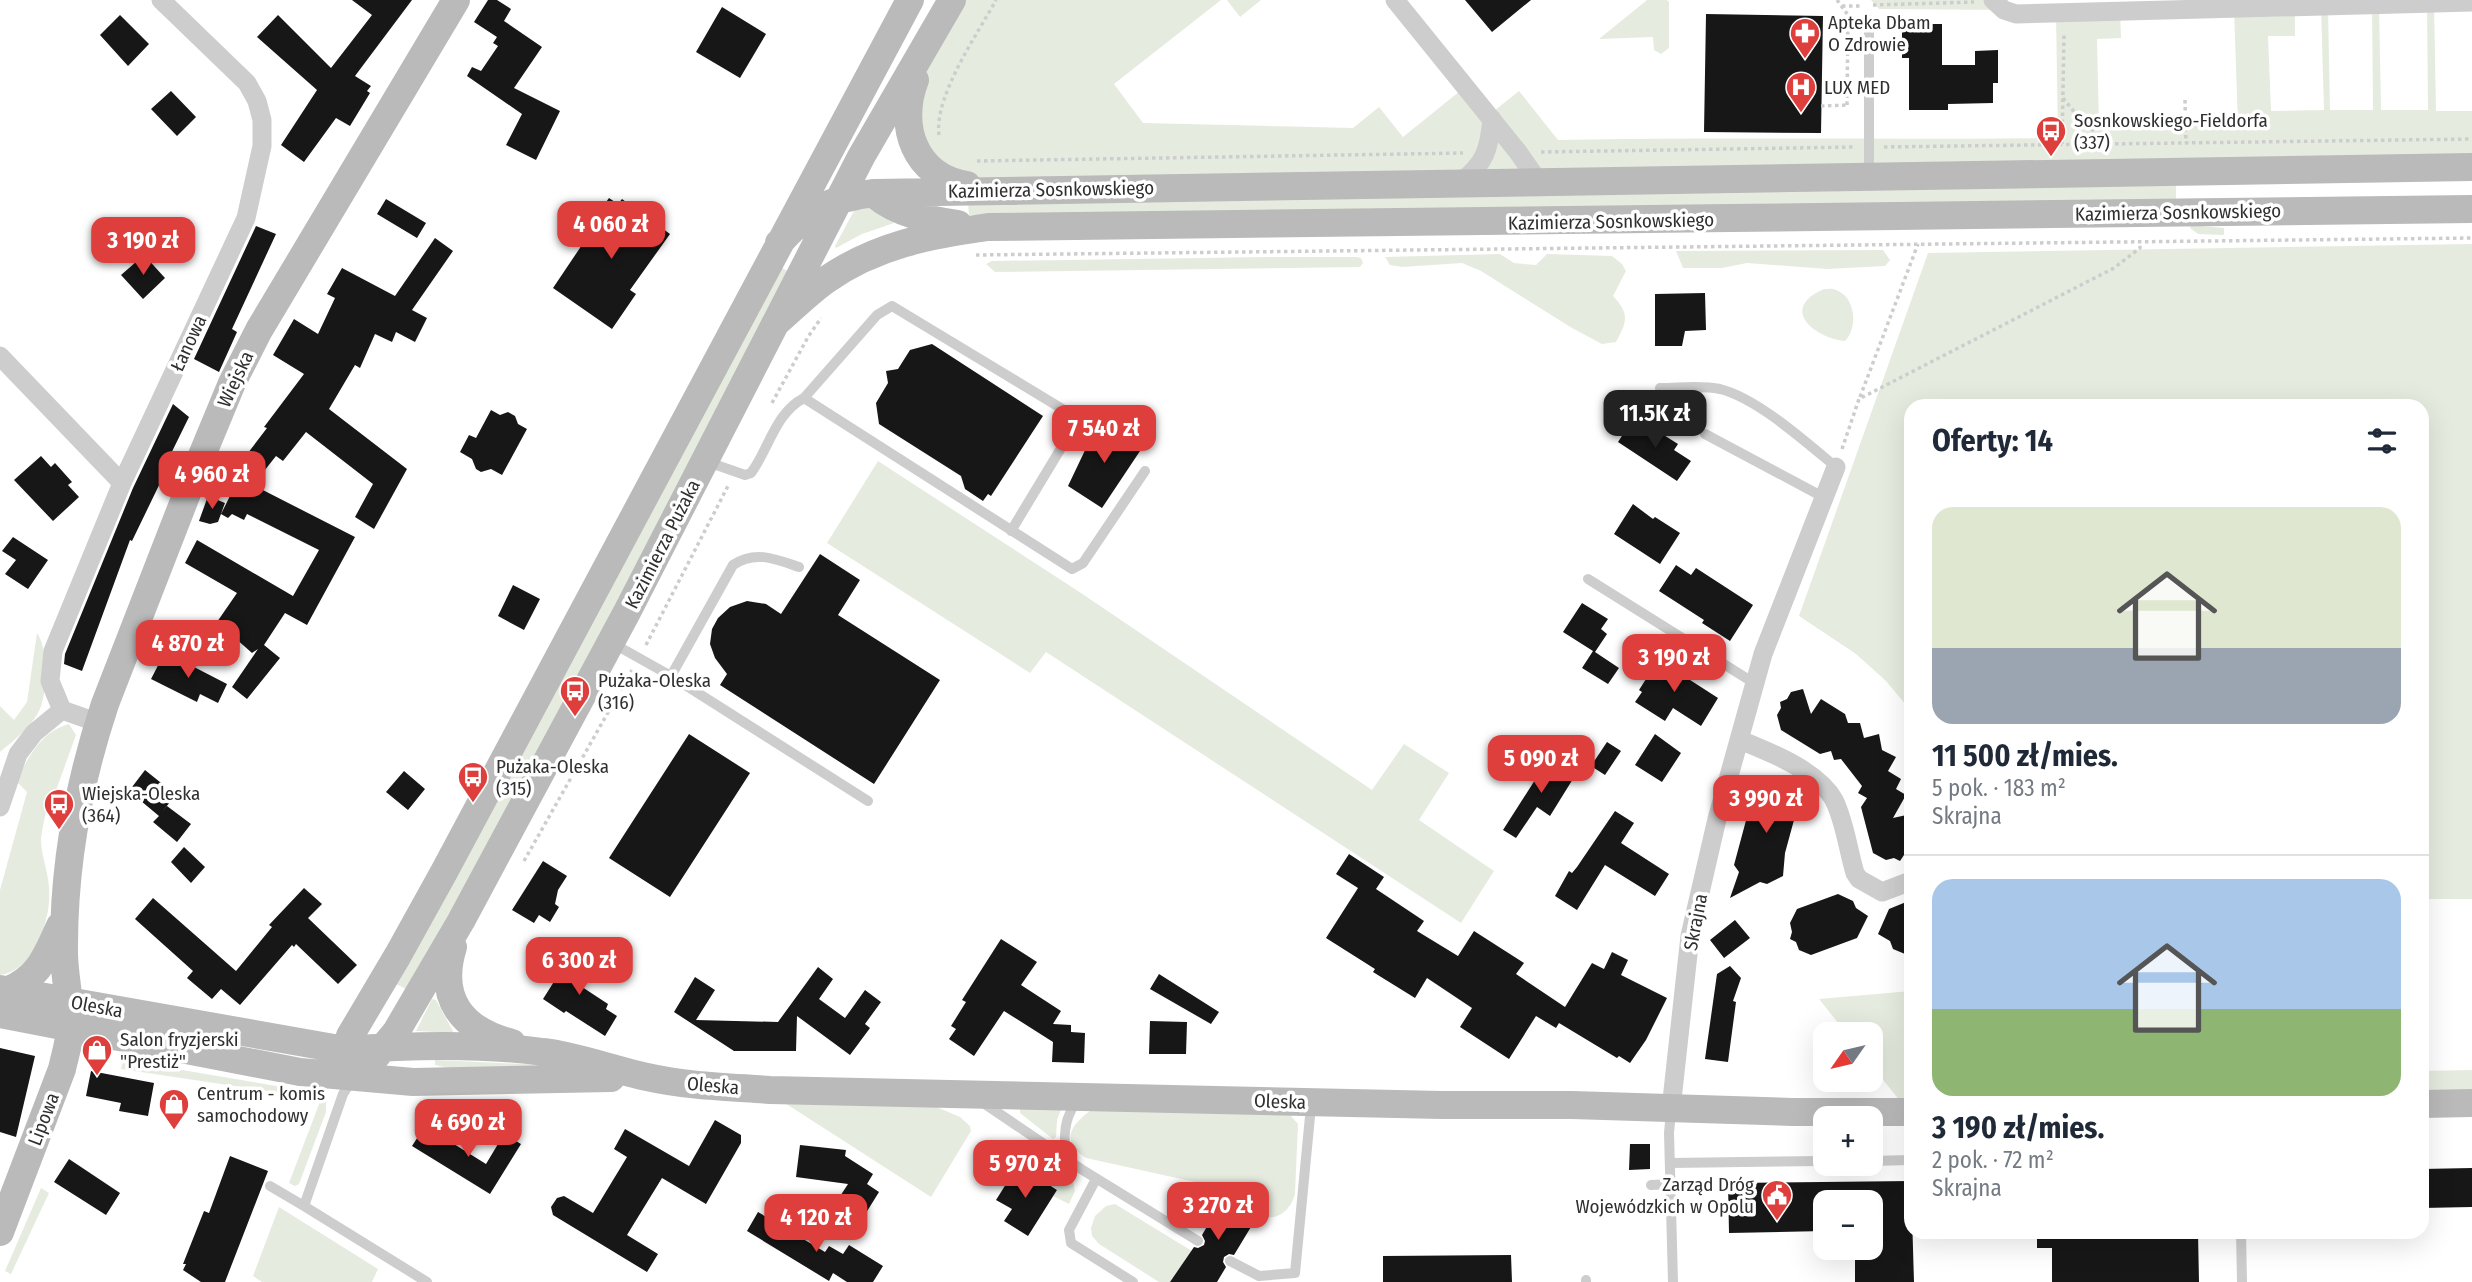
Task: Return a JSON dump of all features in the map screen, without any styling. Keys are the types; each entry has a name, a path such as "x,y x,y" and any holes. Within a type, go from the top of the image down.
{"street":[{"name":"Łanowa","path":"62,710 50,681 53,651 122,483 246,218 262,144 262,120 257,101 247,83 161,0"},
{"name":"Wiejska","path":"70,1014 64,958 68,870 77,811 99,723 232,383 259,330 455,0"},
{"name":"Kazimierza Pużaka","path":"345,1050 350,1035 398,956 475,815 910,0"},
{"name":"Kazimierza Pużaka","path":"354,1076 368,1066 396,1032 461,921 610,643 856,166 952,0"},
{"path":"1395,0 1492,119 1539,182"},
{"path":"1993,0 2004,10 2016,14 2472,2"},
{"path":"928,45 908,104 912,141 930,170 941,178 957,184 994,190"},
{"path":"862,93 851,135 852,153 856,166 874,194 884,202 914,215 988,227"},
{"path":"1461,182 1474,172 1486,153 1492,119"},
{"name":"Kazimierza Sosnkowskiego","path":"779,243 810,214 839,200 874,194 2472,167"},
{"name":"Kazimierza Sosnkowskiego","path":"777,322 824,281 871,254 933,235 988,227 2472,209"},
{"path":"0,356 122,483"},
{"name":"Skrajna","path":"1671,1109 1690,936 1717,819 1754,682 1836,467"},
{"path":"0,807 18,754 34,733 62,710 99,723"},
{"path":"1740,740 1813,776 1825,787 1839,813 1859,879 1882,892 1904,884"},
{"name":"Wiejska","path":"2,998 37,972 65,914"},
{"path":"461,921 450,957 448,977 450,995 457,1010 465,1020 496,1039 546,1052"},
{"name":"Oleska","path":"2,998 284,1070 413,1082 649,1078"},
{"name":"Oleska","path":"70,1014 345,1050 384,1047 506,1048 546,1052 649,1078 770,1090 1904,1112"},
{"name":"Lipowa","path":"0,1233 62,1069 70,1014"},
{"path":"345,1050 348,1067 354,1076"},
{"path":"2429,1104 2472,1103"}],"lane":[{"path":"1869,20 1869,177"},
{"path":"705,461 745,475 751,473 784,415 796,402 804,398 877,315 892,306 1073,417 1075,425 1011,531"},
{"path":"1660,388 1718,389 1736,395 1768,414 1836,467"},
{"path":"804,398 1066,567 1078,567 1088,557 1145,471"},
{"path":"1705,434 1825,498"},
{"path":"671,676 733,565 750,556 761,556 799,567"},
{"path":"1588,579 1754,682"},
{"path":"610,643 671,676 868,802"},
{"path":"304,1206 342,1094 354,1076"},
{"path":"970,1094 1069,1162 1198,1241"},
{"path":"1069,1162 1064,1145 1065,1125 1068,1114 1080,1096"},
{"path":"1230,1261 1259,1276 1294,1278 1312,1102"},
{"path":"1671,1109 1669,1133 1673,1282"},
{"path":"1883,1161 1904,1160"},
{"path":"1671,1163 1813,1161"},
{"path":"1096,1179 1069,1230 1068,1237 1071,1243 1133,1282"},
{"path":"1651,1185 1671,1184"},
{"path":"270,1186 427,1282"},
{"path":"2241,1239 2242,1282"}],"path":[{"path":"941,144 938,123 945,95 996,0"},
{"path":"1821,106 1849,105 1848,15 1837,0"},
{"path":"1842,6 1993,0"},
{"path":"2063,144 2064,13"},
{"path":"2063,98 2083,124 2112,144"},
{"path":"2185,100 2186,143"},
{"path":"1518,152 2472,139"},
{"path":"970,161 1486,153"},
{"path":"1859,399 2114,268 2140,248 2141,213"},
{"path":"985,255 2472,238"},
{"path":"1836,467 1859,399 1919,244"},
{"path":"768,411 808,337 825,313"},
{"path":"519,869 638,657 735,472"}],"shaded area":[{"path":"952,0 1221,0 1114,84 1143,123 1353,128 1379,107 1403,137 1465,87 1489,115 1519,91 1558,140 2058,138 2056,13 2120,11 2121,38 2097,39 2099,126 2238,125 2234,8 2295,7 2295,36 2268,36 2271,111 2324,110 2321,6 2328,6 2330,110 2373,110 2372,5 2379,5 2381,110 2428,110 2427,3 2434,3 2436,111 2472,111 2472,167 994,190 930,170 912,86"},
{"path":"1227,0 1261,0 1240,17"},
{"path":"1647,0 1669,2 1669,48 1661,54 1654,50 1653,37 1599,39"},
{"path":"1871,0 1993,0 2004,10 1879,9"},
{"path":"2176,183 2176,201 969,215 968,201"},
{"path":"863,202 894,223 862,234 836,248 855,209"},
{"path":"2191,225 2224,228 2224,235 2198,234 2190,228"},
{"path":"2472,244 2472,899 2429,899 2429,399 1904,399 1904,703 1886,681 1856,654 1799,616 1928,253"},
{"path":"1883,250 1890,260 1885,266 1827,269 1747,263 1722,268 1683,268 1676,251"},
{"path":"1500,254 1514,263 1536,265 1547,254 1612,256 1626,271 1613,296 1622,308 1625,318 1616,342 1602,344 1481,271 1462,263 1402,267 1390,265 1385,257"},
{"path":"1357,257 1361,258 1363,263 1360,267 995,272 986,264 992,261"},
{"path":"780,267 793,274 410,991 396,984"},
{"path":"1824,289 1833,289 1843,294 1851,306 1852,329 1845,341 1833,339 1812,328 1802,313 1804,305 1811,297"},
{"path":"878,461 1081,593 1372,790 1404,744 1449,773 1419,820 1494,871 1461,923 1046,652 1030,673 827,543"},
{"path":"37,633 45,661 41,705 31,724 0,752 0,706 14,720 27,702"},
{"path":"69,724 76,735 46,812 41,839 49,887 48,913 32,954 23,964 0,975 0,890 27,792 16,781 43,739"},
{"path":"1904,992 1904,1106 1883,1080 1883,1022 1837,1022 1819,999"},
{"path":"432,999 436,1000 454,1033 416,1031"},
{"path":"123,1060 318,1093 326,1102 326,1112 299,1184 295,1186 289,1183 321,1099 121,1069"},
{"path":"435,1060 568,1066 448,1068 435,1065"},
{"path":"2472,1070 2472,1103 2429,1104 2429,1071"},
{"path":"763,1089 904,1093 960,1117 970,1126 971,1131 931,1197"},
{"path":"1111,1097 1278,1101 1298,1124 1295,1193 1290,1205 1282,1214 1264,1217 1228,1193 1225,1197 1195,1182 1086,1158 1075,1149 1071,1132 1084,1116"},
{"path":"1062,1107 1057,1120 1056,1137 1053,1139 1020,1113 1020,1109"},
{"path":"1018,1147 1029,1148 1072,1178 1075,1191 1069,1204 1053,1196 1057,1189 1018,1165 1015,1169 1010,1163 1010,1156"},
{"path":"41,1188 49,1193 11,1274 5,1271"},
{"path":"1115,1204 1192,1251 1170,1282 1159,1282 1099,1244 1092,1236 1091,1228 1095,1216 1106,1206"},
{"path":"279,1207 378,1269 372,1282 262,1282 253,1276"}],"building":[{"path":"352,0 412,0 355,76 371,86 367,91 370,93 350,126 336,118 304,162 281,145 317,90 257,37 278,15 331,68 372,15"},
{"path":"488,0 497,0 511,9 504,21 542,47 514,88 560,111 536,160 506,145 522,114 467,76 472,67 481,71 498,46 493,43 497,37 474,22"},
{"path":"1465,0 1531,0 1492,32"},
{"path":"722,7 766,34 740,78 696,52"},
{"path":"1706,14 1823,16 1821,133 1704,132"},
{"path":"120,15 149,44 128,66 100,35"},
{"path":"1902,24 1942,24 1942,65 1975,65 1975,51 1998,50 1998,83 1993,83 1993,103 1948,104 1948,110 1909,110 1909,58 1902,58"},
{"path":"171,91 196,117 177,136 151,109"},
{"path":"609,198 618,204 622,199 670,234 630,290 636,294 612,329 553,288 592,230 588,227"},
{"path":"386,199 426,223 417,238 377,214"},
{"path":"256,226 276,234 232,329 237,332 219,372 194,359"},
{"path":"435,238 453,251 412,310 427,318 415,342 396,332 392,342 375,334 360,368 355,365 329,409 407,469 374,529 355,517 373,484 306,432 283,461 276,456 253,485 355,537 307,625 285,613 264,645 280,658 247,699 232,687 258,649 252,653 217,622 237,593 185,563 197,540 293,596 319,550 247,514 244,520 232,514 228,518 221,514 243,470 238,466 304,374 273,355 294,319 318,334 335,298 327,294 342,268 395,296"},
{"path":"144,255 165,278 143,299 121,275"},
{"path":"1705,293 1706,330 1685,331 1682,346 1655,346 1655,294"},
{"path":"932,344 1043,416 991,496 988,494 983,501 965,489 961,476 879,424 876,403 888,383 886,371 898,369 910,350"},
{"path":"173,404 189,417 159,478 162,479 132,541 130,540 82,671 64,664 65,654 133,488"},
{"path":"491,410 500,415 508,412 515,416 518,424 527,429 502,475 491,469 481,472 476,469 472,459 460,452 469,435 476,438"},
{"path":"1631,422 1647,433 1651,427 1678,444 1674,450 1691,461 1677,481 1618,442"},
{"path":"1103,423 1142,448 1102,508 1068,486 1088,444"},
{"path":"41,456 51,467 55,463 72,482 68,485 79,497 53,521 14,480"},
{"path":"208,496 225,503 218,522 210,524 199,521"},
{"path":"1633,504 1653,519 1655,517 1680,533 1660,564 1614,534"},
{"path":"13,537 48,560 28,589 5,574 16,560 2,551"},
{"path":"820,554 860,580 838,615 940,680 874,784 720,685 727,674 715,658 710,644 712,629 718,618 730,607 747,601 766,604 781,614"},
{"path":"1676,565 1691,575 1696,568 1753,605 1730,641 1702,623 1704,620 1659,591"},
{"path":"513,585 540,599 524,630 498,616"},
{"path":"1582,603 1608,619 1601,629 1607,634 1595,652 1619,668 1608,684 1582,668 1593,651 1563,632"},
{"path":"165,652 227,684 218,703 200,694 197,702 151,679"},
{"path":"1660,657 1674,666 1673,669 1718,698 1701,726 1673,708 1665,721 1635,702 1642,692 1639,690"},
{"path":"1803,689 1811,714 1821,699 1845,714 1848,723 1860,723 1864,738 1879,734 1882,750 1896,757 1888,771 1901,779 1896,789 1904,794 1893,818 1904,816 1904,855 1900,861 1894,858 1886,860 1873,853 1861,807 1867,798 1858,793 1862,786 1841,759 1834,760 1831,751 1820,754 1781,730 1777,715 1781,708 1780,702 1787,699 1791,692"},
{"path":"689,734 750,773 670,897 609,858"},
{"path":"1655,734 1681,753 1662,782 1635,765"},
{"path":"1607,742 1621,751 1605,775 1591,766"},
{"path":"1549,758 1576,774 1550,816 1537,807 1516,838 1503,830"},
{"path":"145,770 176,795 161,813 167,806 191,824 177,842 153,822 159,816 129,791"},
{"path":"404,771 425,789 408,810 386,792"},
{"path":"1774,776 1777,781 1782,778 1786,785 1794,787 1800,798 1785,853 1783,876 1767,884 1760,882 1730,898 1739,872 1734,865 1755,787"},
{"path":"1615,811 1634,823 1621,843 1669,874 1655,896 1605,865 1577,910 1555,896 1569,871 1572,873 1577,867"},
{"path":"184,847 205,867 191,883 171,862"},
{"path":"1349,854 1384,877 1376,889 1424,921 1417,931 1458,956 1474,931 1524,963 1516,974 1565,1007 1592,963 1604,969 1612,952 1628,960 1621,975 1667,998 1646,1040 1630,1063 1559,1023 1556,1028 1536,1016 1509,1059 1460,1027 1472,1008 1427,978 1415,998 1326,938 1358,888 1336,874"},
{"path":"543,861 567,876 558,890 555,904 559,907 550,922 539,915 534,923 512,910"},
{"path":"304,888 322,904 308,918 357,965 338,984 296,944 294,947 292,945 240,1005 221,989 212,999 187,978 193,971 135,919 153,898 236,971 272,927 269,925"},
{"path":"1838,894 1853,901 1856,908 1868,916 1857,938 1811,955 1799,950 1796,942 1790,939 1790,923 1797,909"},
{"path":"1904,903 1904,954 1893,949 1890,941 1878,934 1889,909"},
{"path":"1735,920 1750,938 1724,958 1710,940"},
{"path":"1001,939 1037,962 1021,985 1061,1011 1053,1024 1071,1025 1071,1032 1085,1033 1084,1063 1052,1062 1053,1042 1004,1011 974,1056 949,1039 956,1029 951,1026 966,1002 962,1000"},
{"path":"574,950 590,961 576,983 608,1004 606,1009 617,1016 605,1036 543,999"},
{"path":"1730,966 1741,978 1733,1001 1736,1002 1728,1062 1705,1059 1717,974"},
{"path":"818,967 833,979 819,999 845,1018 865,990 881,1002 865,1024 870,1028 850,1055 797,1016 796,1051 734,1051 674,1012 695,977 715,990 696,1020 778,1022"},
{"path":"1159,974 1219,1012 1211,1024 1150,989"},
{"path":"1150,1021 1187,1022 1186,1054 1149,1054"},
{"path":"0,1048 35,1056 16,1137 0,1132"},
{"path":"91,1071 154,1083 148,1116 119,1111 121,1103 86,1096"},
{"path":"715,1120 741,1135 741,1143 706,1204 662,1178 627,1235 658,1254 647,1272 553,1215 551,1207 557,1198 564,1196 593,1213 627,1157 614,1149 625,1129 689,1166"},
{"path":"425,1126 486,1164 504,1134 521,1144 490,1194 412,1146"},
{"path":"1630,1144 1650,1144 1650,1169 1629,1170"},
{"path":"800,1145 846,1150 845,1156 873,1174 867,1184 879,1192 861,1221 835,1204 848,1184 796,1177"},
{"path":"230,1156 268,1171 225,1282 201,1282 183,1270 186,1264 183,1264 204,1211 209,1213"},
{"path":"69,1159 120,1193 106,1215 54,1182"},
{"path":"1018,1165 1057,1190 1028,1236 1004,1221 1012,1209 996,1200"},
{"path":"2472,1168 2472,1207 2429,1208 2429,1169"},
{"name":"Zarząd Dróg Wojewódzkich w Opolu","path":"1904,1181 1904,1239 1913,1239 1914,1282 1855,1282 1855,1260 1883,1260 1883,1190 1813,1190 1813,1231 1729,1233 1728,1183"},
{"path":"1227,1193 1260,1212 1234,1255 1224,1257 1226,1267 1217,1282 1170,1282 1194,1247 1204,1245 1202,1235"},
{"path":"758,1212 825,1252 829,1246 843,1254 849,1245 883,1266 873,1282 847,1282 833,1273 829,1281 747,1231"},
{"path":"2037,1239 2198,1239 2199,1282 2052,1282 2052,1248 2037,1248"},
{"path":"1511,1255 1512,1282 1383,1282 1383,1256"}],"place":[{"name":"Apteka Dbam O Zdrowie","path":"1805,60"},
{"name":"LUX MED","path":"1801,114"},
{"name":"Sosnkowskiego-Fieldorfa (337)","path":"2051,158"},
{"name":"Pużaka-Oleska (316)","path":"575,718"},
{"name":"Pużaka-Oleska (315)","path":"473,804"},
{"name":"Wiejska-Oleska (364)","path":"59,831"},
{"name":"Salon fryzjerski \"Prestiż\"","path":"97,1077"},
{"name":"Centrum - komis samochodowy","path":"174,1131"},
{"name":"Zarząd Dróg Wojewódzkich w Opolu","path":"1777,1222"}]}
